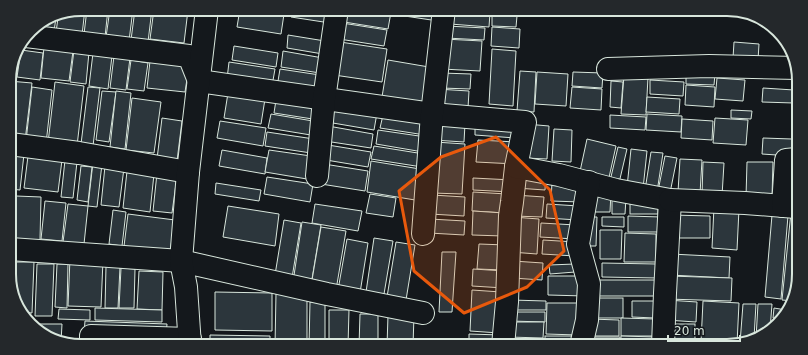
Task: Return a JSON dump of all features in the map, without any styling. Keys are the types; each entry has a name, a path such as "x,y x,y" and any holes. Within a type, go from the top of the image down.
{"street":[{"path":"190,339 186,287 181,261 188,172 206,16"},
{"path":"317,176 324,99 336,16"},
{"path":"423,234 432,114 443,16"},
{"path":"33,37 189,56 199,81"},
{"path":"608,69 709,66 790,68"},
{"path":"199,81 432,114 525,122 516,167 510,216 507,302 504,339"},
{"path":"16,145 79,153 188,172"},
{"path":"516,167 560,175 616,190 670,200 790,206 786,160 792,159"},
{"path":"583,339 587,320 589,284 578,244 589,182"},
{"path":"663,339 670,200"},
{"path":"16,250 181,261 423,313"},
{"path":"91,339 91,336 140,339"}],"highlighted area":[{"path":"496,137 550,190 564,251 527,287 464,313 414,271 399,191 441,157"}],"building":[{"path":"84,16 82,35 56,32 58,20"},
{"path":"86,16 107,16 105,37 84,34"},
{"path":"109,16 132,16 129,41 106,37"},
{"path":"134,16 151,16 148,42 131,40"},
{"path":"153,16 187,16 184,43 150,39"},
{"path":"239,16 284,16 281,34 237,27"},
{"path":"291,16 331,16 330,23"},
{"path":"345,16 390,16 388,29 344,22"},
{"path":"405,16 439,16 438,21"},
{"path":"451,16 490,16 489,27 450,24"},
{"path":"492,16 517,16 516,27 492,26"},
{"path":"56,21 54,31 43,29"},
{"path":"342,23 387,30 384,46 339,39"},
{"path":"447,26 485,28 484,40 446,38"},
{"path":"492,27 520,29 519,48 491,46"},
{"path":"288,35 325,41 323,54 287,48"},
{"path":"444,39 482,41 480,71 442,69"},
{"path":"340,42 387,49 382,82 334,75"},
{"path":"734,42 759,44 758,60 733,58"},
{"path":"234,46 278,53 276,67 232,60"},
{"path":"44,47 73,51 69,81 41,78"},
{"path":"492,49 516,51 513,106 489,104"},
{"path":"24,50 43,53 40,80 17,77 19,61"},
{"path":"74,50 89,52 86,84 70,82"},
{"path":"283,51 323,58 320,73 281,67"},
{"path":"93,53 112,56 108,89 89,86"},
{"path":"114,56 130,58 126,90 110,88"},
{"path":"131,60 148,63 144,91 127,89"},
{"path":"388,60 429,67 423,104 382,97"},
{"path":"150,61 189,66 185,92 147,88"},
{"path":"229,62 275,69 272,86 227,79"},
{"path":"280,69 320,75 317,93 277,87"},
{"path":"520,71 536,72 534,112 517,111"},
{"path":"537,72 568,74 566,106 535,104"},
{"path":"573,72 603,73 602,88 572,86"},
{"path":"442,73 471,74 470,89 441,88"},
{"path":"686,73 715,74 714,85 686,84"},
{"path":"624,75 648,77 646,115 621,114"},
{"path":"717,78 745,80 743,101 715,99"},
{"path":"650,80 684,82 683,96 650,94"},
{"path":"611,81 623,82 621,108 610,107"},
{"path":"16,82 32,83 25,141 16,140"},
{"path":"55,82 84,86 77,146 48,143"},
{"path":"686,85 715,87 714,107 685,105"},
{"path":"32,87 52,90 46,144 26,141"},
{"path":"88,87 100,88 93,146 81,144"},
{"path":"572,87 602,89 601,110 570,108"},
{"path":"763,88 792,90 792,103 762,102"},
{"path":"437,89 469,91 468,108 436,106"},
{"path":"102,91 116,92 109,142 96,140"},
{"path":"116,91 131,93 125,149 110,147"},
{"path":"228,93 265,99 261,124 224,118"},
{"path":"647,97 680,99 679,114 646,112"},
{"path":"132,98 161,102 154,153 126,150"},
{"path":"276,100 321,108 319,120 274,113"},
{"path":"329,105 377,113 374,130 327,122"},
{"path":"731,110 752,111 751,119 731,118"},
{"path":"271,114 319,122 317,136 268,128"},
{"path":"647,114 682,116 681,132 646,130"},
{"path":"383,115 427,122 425,135 380,128"},
{"path":"610,115 646,117 645,130 610,128"},
{"path":"162,118 182,121 177,161 157,159"},
{"path":"715,118 748,120 746,145 713,143"},
{"path":"682,119 713,121 712,140 681,138"},
{"path":"220,121 266,128 263,146 217,138"},
{"path":"434,122 465,124 464,142 433,140"},
{"path":"475,124 516,127 515,138 475,135"},
{"path":"526,124 549,126 547,159 525,158"},
{"path":"328,126 373,134 371,148 325,141"},
{"path":"554,129 572,130 571,162 552,161"},
{"path":"378,130 426,137 423,152 376,144"},
{"path":"267,132 314,139 311,153 265,146"},
{"path":"763,138 792,139 791,156 762,154"},
{"path":"587,139 616,146 608,182 579,176"},
{"path":"478,140 516,142 515,164 476,162"},
{"path":"435,142 465,144 462,194 432,193"},
{"path":"328,145 371,152 368,167 326,160"},
{"path":"374,146 424,154 422,167 371,159"},
{"path":"618,147 627,149 619,183 610,181"},
{"path":"631,149 647,151 643,189 627,187"},
{"path":"222,150 267,158 265,174 219,166"},
{"path":"269,150 311,156 307,179 265,172"},
{"path":"651,152 663,153 657,192 645,190"},
{"path":"16,153 24,154 20,190 16,190"},
{"path":"28,156 62,160 58,192 24,188"},
{"path":"665,156 677,158 670,193 658,191"},
{"path":"680,159 702,160 700,194 678,192"},
{"path":"65,160 77,162 73,198 61,197"},
{"path":"371,161 420,169 415,200 367,192"},
{"path":"93,162 102,164 97,207 88,206"},
{"path":"703,162 724,163 722,196 702,195"},
{"path":"747,162 773,162 772,198 746,197"},
{"path":"324,164 368,171 365,191 321,184"},
{"path":"81,166 92,167 88,202 77,200"},
{"path":"105,166 124,168 119,207 101,205"},
{"path":"127,171 154,174 150,212 123,208"},
{"path":"517,172 546,174 545,190 516,188"},
{"path":"157,173 177,176 172,213 153,211"},
{"path":"267,177 313,184 310,202 264,194"},
{"path":"473,178 512,180 512,192 473,190"},
{"path":"552,182 582,184 581,202 551,201"},
{"path":"216,183 261,190 259,201 215,194"},
{"path":"473,192 507,194 506,213 472,211"},
{"path":"592,192 611,192 610,212 592,212"},
{"path":"370,194 396,198 393,217 366,213"},
{"path":"432,195 465,197 464,216 430,214"},
{"path":"515,195 544,197 542,217 514,216"},
{"path":"16,196 41,197 40,240 16,239"},
{"path":"612,198 626,198 625,214 612,214"},
{"path":"45,201 66,203 62,241 41,239"},
{"path":"630,202 658,202 658,214 630,214"},
{"path":"68,204 88,206 84,244 63,242"},
{"path":"315,204 362,211 358,231 312,223"},
{"path":"547,204 579,206 578,220 546,218"},
{"path":"228,206 279,214 275,246 223,237"},
{"path":"714,207 739,209 737,250 712,248"},
{"path":"113,210 126,212 122,246 109,244"},
{"path":"473,211 504,213 503,236 472,235"},
{"path":"792,212 791,287 786,300 782,300"},
{"path":"128,214 175,220 170,252 124,246"},
{"path":"672,215 710,216 710,238 672,238"},
{"path":"772,215 788,216 781,299 765,297"},
{"path":"628,216 661,217 660,232 628,232"},
{"path":"513,217 539,219 537,254 511,252"},
{"path":"587,217 597,217 596,246 587,246"},
{"path":"602,217 624,217 624,227 602,226"},
{"path":"430,219 465,221 464,235 429,233"},
{"path":"284,220 301,223 291,284 274,281"},
{"path":"302,222 321,225 311,285 293,282"},
{"path":"541,223 576,225 575,239 540,237"},
{"path":"321,227 346,231 336,290 311,286"},
{"path":"600,230 622,230 621,259 600,259"},
{"path":"625,233 656,234 656,262 624,262"},
{"path":"374,238 393,241 384,294 366,292"},
{"path":"347,239 368,243 360,293 338,290"},
{"path":"543,240 576,242 575,256 542,254"},
{"path":"396,242 415,245 406,300 387,297"},
{"path":"479,244 506,245 504,270 477,269"},
{"path":"442,252 456,252 452,312 439,312"},
{"path":"671,254 730,257 729,278 670,275"},
{"path":"70,258 103,260 101,307 68,306"},
{"path":"513,261 543,263 542,280 512,278"},
{"path":"16,262 34,262 32,313 28,313 18,291"},
{"path":"602,263 657,264 657,278 602,277"},
{"path":"37,264 54,264 52,316 35,316"},
{"path":"57,264 68,264 67,308 55,307"},
{"path":"575,264 575,272 550,274 549,265"},
{"path":"106,266 120,267 118,308 105,308"},
{"path":"121,268 135,269 134,308 119,308"},
{"path":"473,269 505,271 504,288 472,286"},
{"path":"139,271 163,272 162,310 137,309"},
{"path":"548,276 585,276 585,296 548,295"},
{"path":"669,276 732,278 731,301 667,299"},
{"path":"596,280 658,280 658,296 596,296"},
{"path":"472,290 501,292 499,333 470,331"},
{"path":"215,292 272,293 272,331 215,330"},
{"path":"276,293 307,294 307,339 275,339"},
{"path":"591,298 623,298 623,318 591,318"},
{"path":"511,300 546,301 546,310 510,310"},
{"path":"667,300 697,302 696,322 666,320"},
{"path":"632,301 655,301 655,318 632,317"},
{"path":"703,301 739,303 737,338 701,339"},
{"path":"310,302 325,302 325,339 309,339"},
{"path":"547,303 578,303 578,335 546,334"},
{"path":"743,304 756,304 754,333 740,338"},
{"path":"758,304 772,304 771,322 756,332"},
{"path":"95,308 162,310 162,322 95,320"},
{"path":"774,308 782,309 779,314 773,318"},
{"path":"59,309 90,310 90,320 58,319"},
{"path":"329,310 349,310 348,339 329,339"},
{"path":"510,312 545,312 545,322 510,321"},
{"path":"360,314 378,314 378,339 359,339"},
{"path":"388,315 414,315 413,339 387,339"},
{"path":"621,318 656,319 656,336 621,336"},
{"path":"590,319 619,320 619,336 590,336"},
{"path":"85,321 167,324 166,336 84,333"},
{"path":"508,322 544,322 543,338 508,337"},
{"path":"39,324 62,324 61,336"},
{"path":"667,324 695,324 695,339 667,339"},
{"path":"469,334 501,335 501,339 469,339"},
{"path":"210,335 270,336 270,339 210,339"},
{"path":"545,336 577,336 577,339 545,339"},
{"path":"621,336 656,337 656,339 621,339"},
{"path":"589,337 620,337 620,339 589,339"}]}
